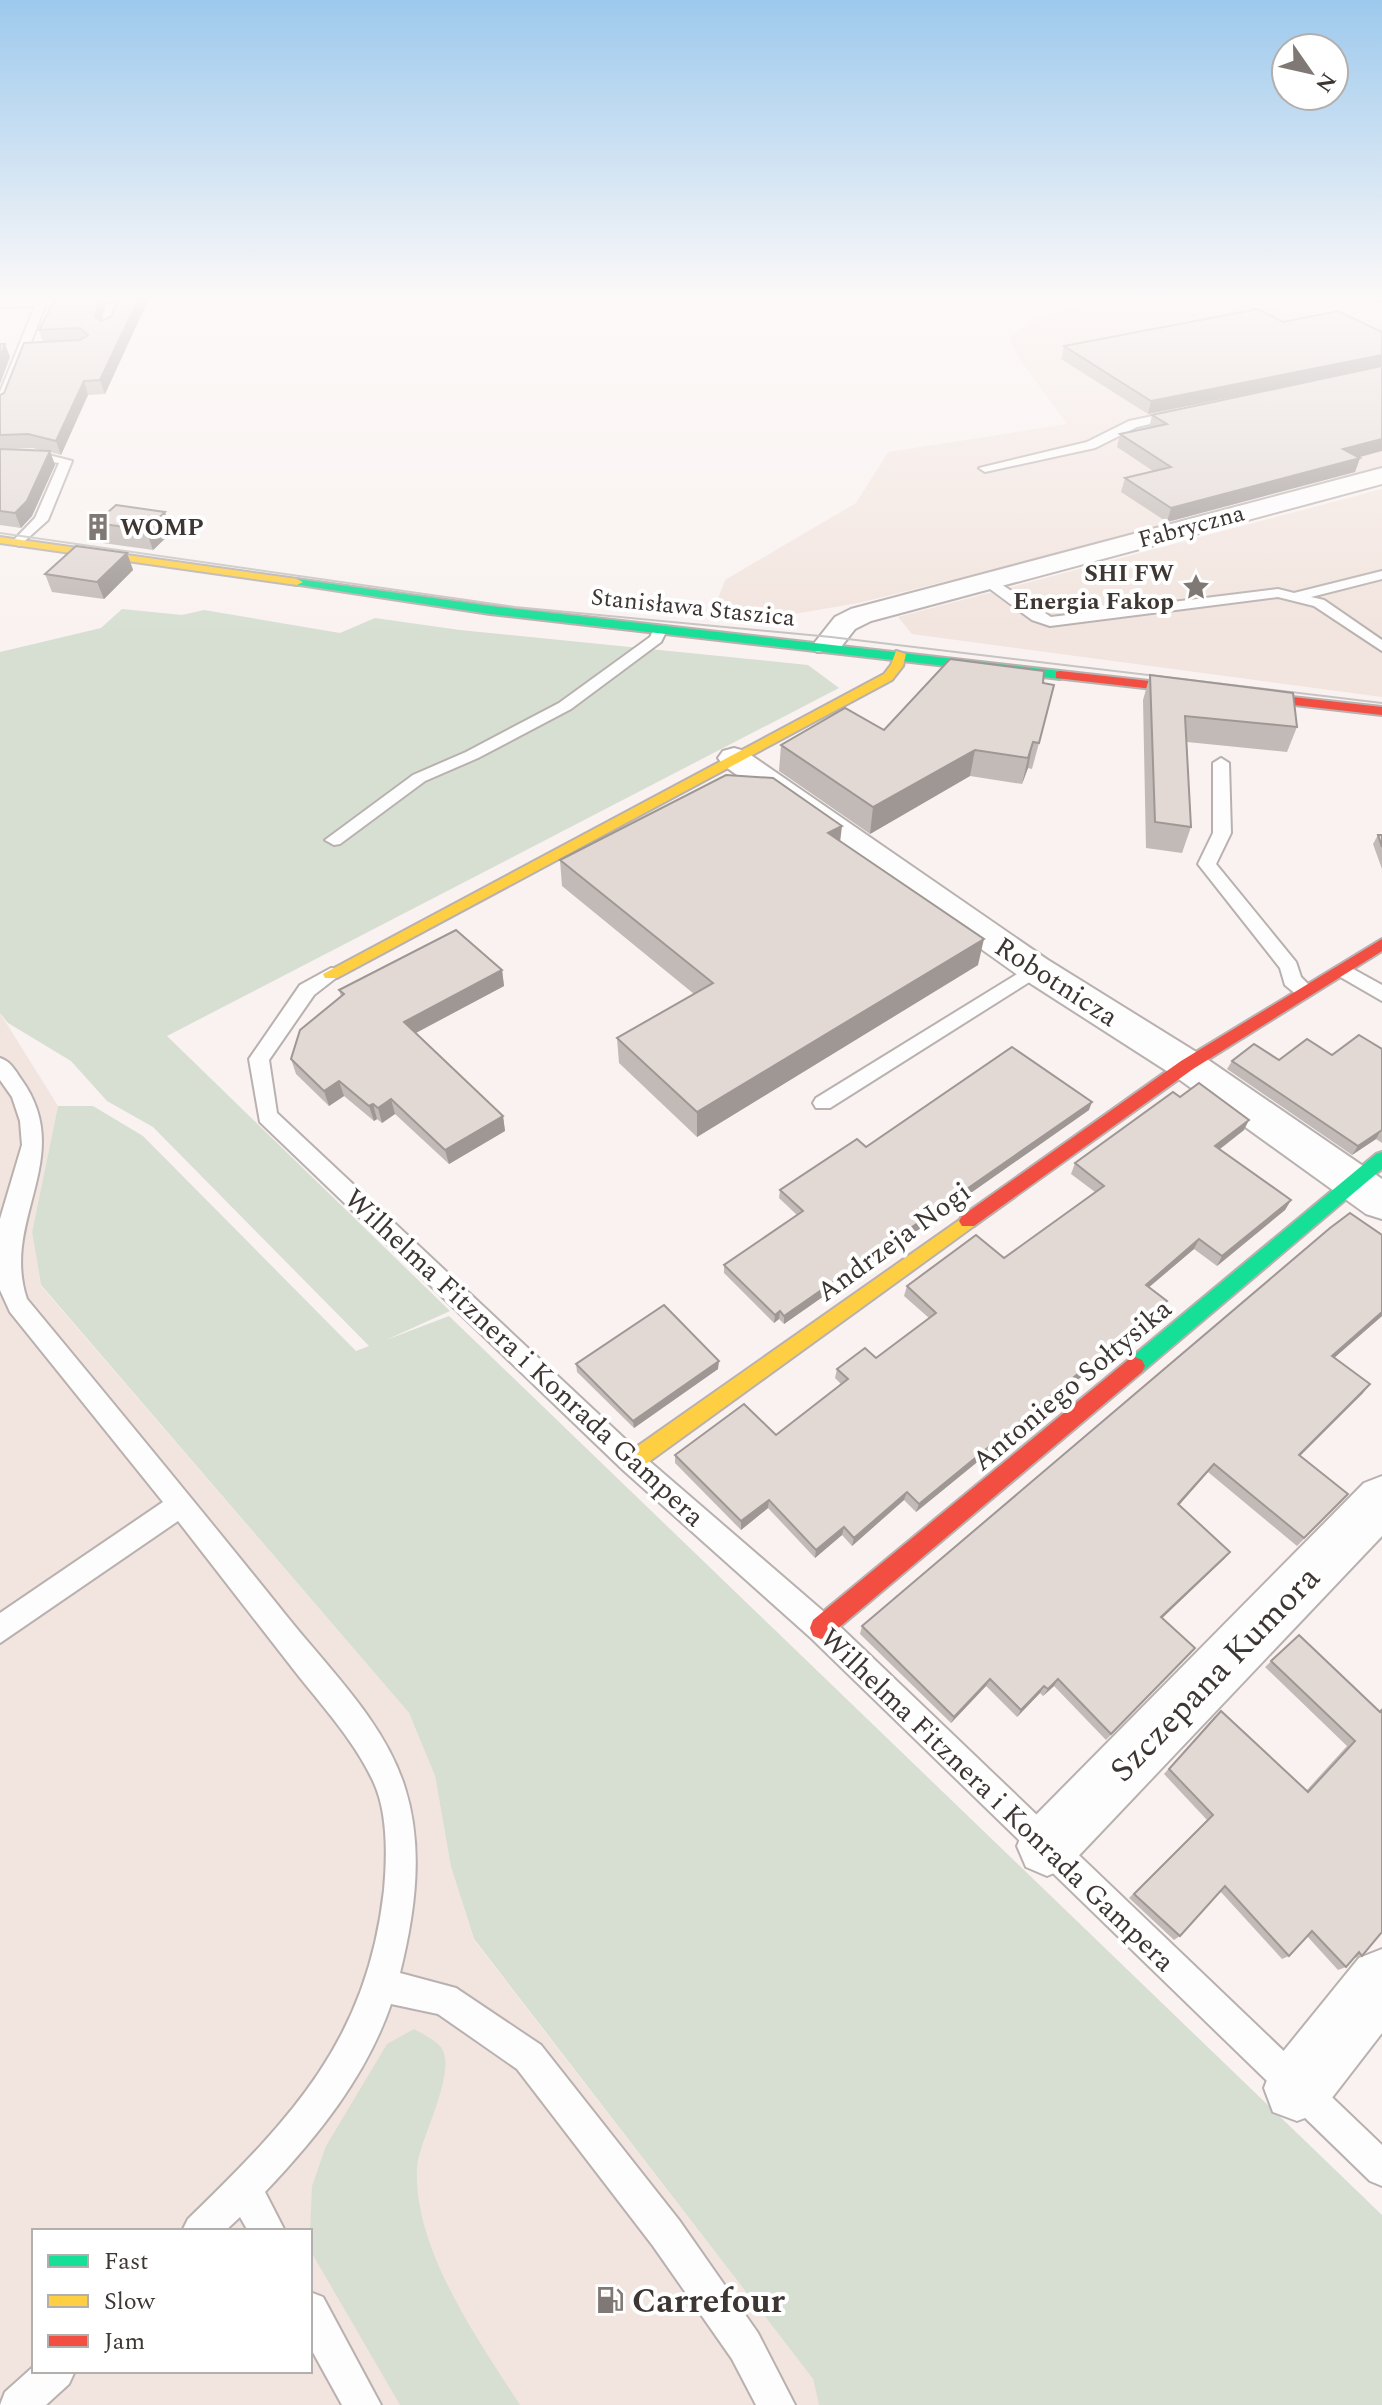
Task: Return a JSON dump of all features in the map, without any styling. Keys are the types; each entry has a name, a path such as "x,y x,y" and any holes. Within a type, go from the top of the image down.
{"street":[{"name":"Fabryczna","path":"827,646 845,623 861,615 1382,476"},
{"name":"Stanisława Staszica","path":"9,541 476,608 1382,711"},
{"name":"Wilhelma Fitznera i Konrada Gampera","path":"331,974 888,677 897,666 900,654"},
{"name":"Robotnicza","path":"734,758 1035,969 1373,1181"},
{"name":"Andrzeja Nogi","path":"632,1462 1187,1065 1382,944"},
{"name":"Antoniego Sołtysika","path":"821,1628 1373,1181"},
{"name":"Szczepana Kumora","path":"1047,1846 1382,1500"},
{"path":"1297,2088 1382,1981"}],"lane":[{"path":"985,468 1091,445 1133,424 1195,411"},
{"path":"0,456 33,455 66,461 41,520 9,541"},
{"path":"985,580 1037,617 1050,622 1255,595 1298,596 1382,575"},
{"path":"1298,596 1319,603 1382,647"},
{"path":"334,840 419,778 472,755 565,706 656,639 661,628"},
{"path":"1221,763 1222,833 1207,864 1289,967 1292,980 1304,990"},
{"path":"823,1103 1035,969"},
{"path":"1344,970 1382,994"},
{"name":"Wilhelma Fitznera i Konrada Gampera","path":"331,974 307,990 259,1059 267,1116 632,1462 821,1628 1382,2169"},
{"path":"0,1065 22,1090 32,1126 30,1163 11,1217 2,1271 18,1305 346,1712 390,1786 402,1855 395,1930 359,2040 324,2093 244,2189 202,2229"},
{"path":"0,1629 181,1504"},
{"path":"379,1985 445,1999 529,2057 666,2233 745,2346 776,2405"},
{"path":"244,2189 266,2229"},
{"path":"312,2314 362,2405"},
{"path":"18,2405 54,2373"}],"shaded area":[{"path":"1056,408 1382,408 1382,467 1130,536 858,603 771,618 711,617 725,580 856,503 888,452 1067,424"},
{"name":"SHI FW Energia Fakop","path":"1382,489 1382,697 912,634 898,617"},
{"path":"122,609 182,615 204,610 340,633 375,618 460,630 808,665 839,688 167,1036 450,1311 386,1340 449,1316 1382,2215 1382,2405 819,2405 813,2379 474,1939 451,1867 435,1776 409,1713 41,1285 32,1232 58,1106 93,1106 143,1136 356,1351 369,1346 153,1127 107,1101 71,1061 8,1023 0,1013 0,652 101,628"},
{"path":"0,1013 58,1106 32,1232 41,1286 409,1713 435,1776 451,1867 474,1940 813,2379 819,2405 0,2405"},
{"path":"414,2029 437,2043 445,2057 442,2088 419,2156 419,2198 426,2230 451,2292 520,2405 400,2405 312,2253 312,2186 326,2146 387,2044"}],"building":[{"path":"0,408 71,408 56,441 28,434 0,435"},
{"path":"1184,408 1382,408 1382,439 1343,449 1360,458 1171,508 1125,478 1171,467 1120,434 1167,424 1152,415"},
{"path":"0,449 50,451 27,501 15,513 0,511"},
{"path":"116,505 165,512 146,530 96,523"},
{"path":"76,546 127,553 97,582 45,574"},
{"path":"950,659 1044,671 1043,683 1054,685 1039,743 1033,742 1028,758 975,750 873,807 781,745 845,708 884,730"},
{"path":"1150,675 1293,693 1297,727 1185,716 1191,827 1155,822"},
{"path":"726,775 773,778 842,826 828,833 984,939 697,1112 617,1038 713,983 560,860"},
{"path":"456,930 502,970 404,1022 503,1116 445,1150 391,1099 378,1108 373,1104 369,1106 339,1081 324,1091 291,1059 300,1030 344,994 339,990"},
{"path":"1359,1035 1382,1049 1382,1130 1358,1146 1232,1061 1254,1044 1279,1060 1307,1039 1332,1055"},
{"path":"1012,1047 1092,1102 784,1316 780,1311 775,1315 724,1265 803,1211 780,1190 857,1139 866,1147"},
{"path":"1199,1083 1249,1120 1215,1146 1291,1200 1222,1256 1199,1239 1146,1285 1167,1301 919,1504 907,1492 854,1538 844,1527 816,1550 769,1500 741,1521 675,1455 744,1404 776,1435 848,1379 837,1369 865,1348 876,1358 936,1313 907,1286 976,1235 1004,1258 1104,1186 1075,1163 1173,1092 1180,1097"},
{"path":"1350,1213 1382,1235 1382,1312 1332,1356 1370,1384 1299,1455 1348,1494 1304,1538 1214,1464 1178,1504 1230,1552 1161,1617 1195,1648 1111,1734 1058,1679 1048,1689 1044,1686 1021,1710 990,1679 954,1717 862,1626"},
{"path":"664,1305 719,1361 633,1421 576,1364"},
{"path":"1299,1635 1380,1712 1382,1710 1382,1932 1362,1956 1359,1952 1346,1967 1312,1931 1289,1956 1225,1886 1180,1936 1134,1894 1213,1815 1169,1769 1221,1711 1308,1792 1355,1741 1271,1661"}],"tram line":[{"path":"0,533 515,607 831,637 1382,703"}],"traffic: fast":[{"path":"297,582 490,610 1060,675"},
{"path":"1135,1366 1382,1159"}],"traffic: slow":[{"path":"0,540 297,582"},
{"path":"331,974 888,677 897,666 900,654"},
{"path":"632,1462 968,1221"}],"traffic: jam":[{"path":"1060,675 1382,711"},
{"path":"968,1221 1187,1065 1382,944"},
{"path":"821,1628 1135,1366"}],"place":[{"name":"WOMP","path":"98,527"},
{"name":"SHI FW Energia Fakop","path":"1196,587"},
{"name":"Carrefour","path":"610,2300"}]}
